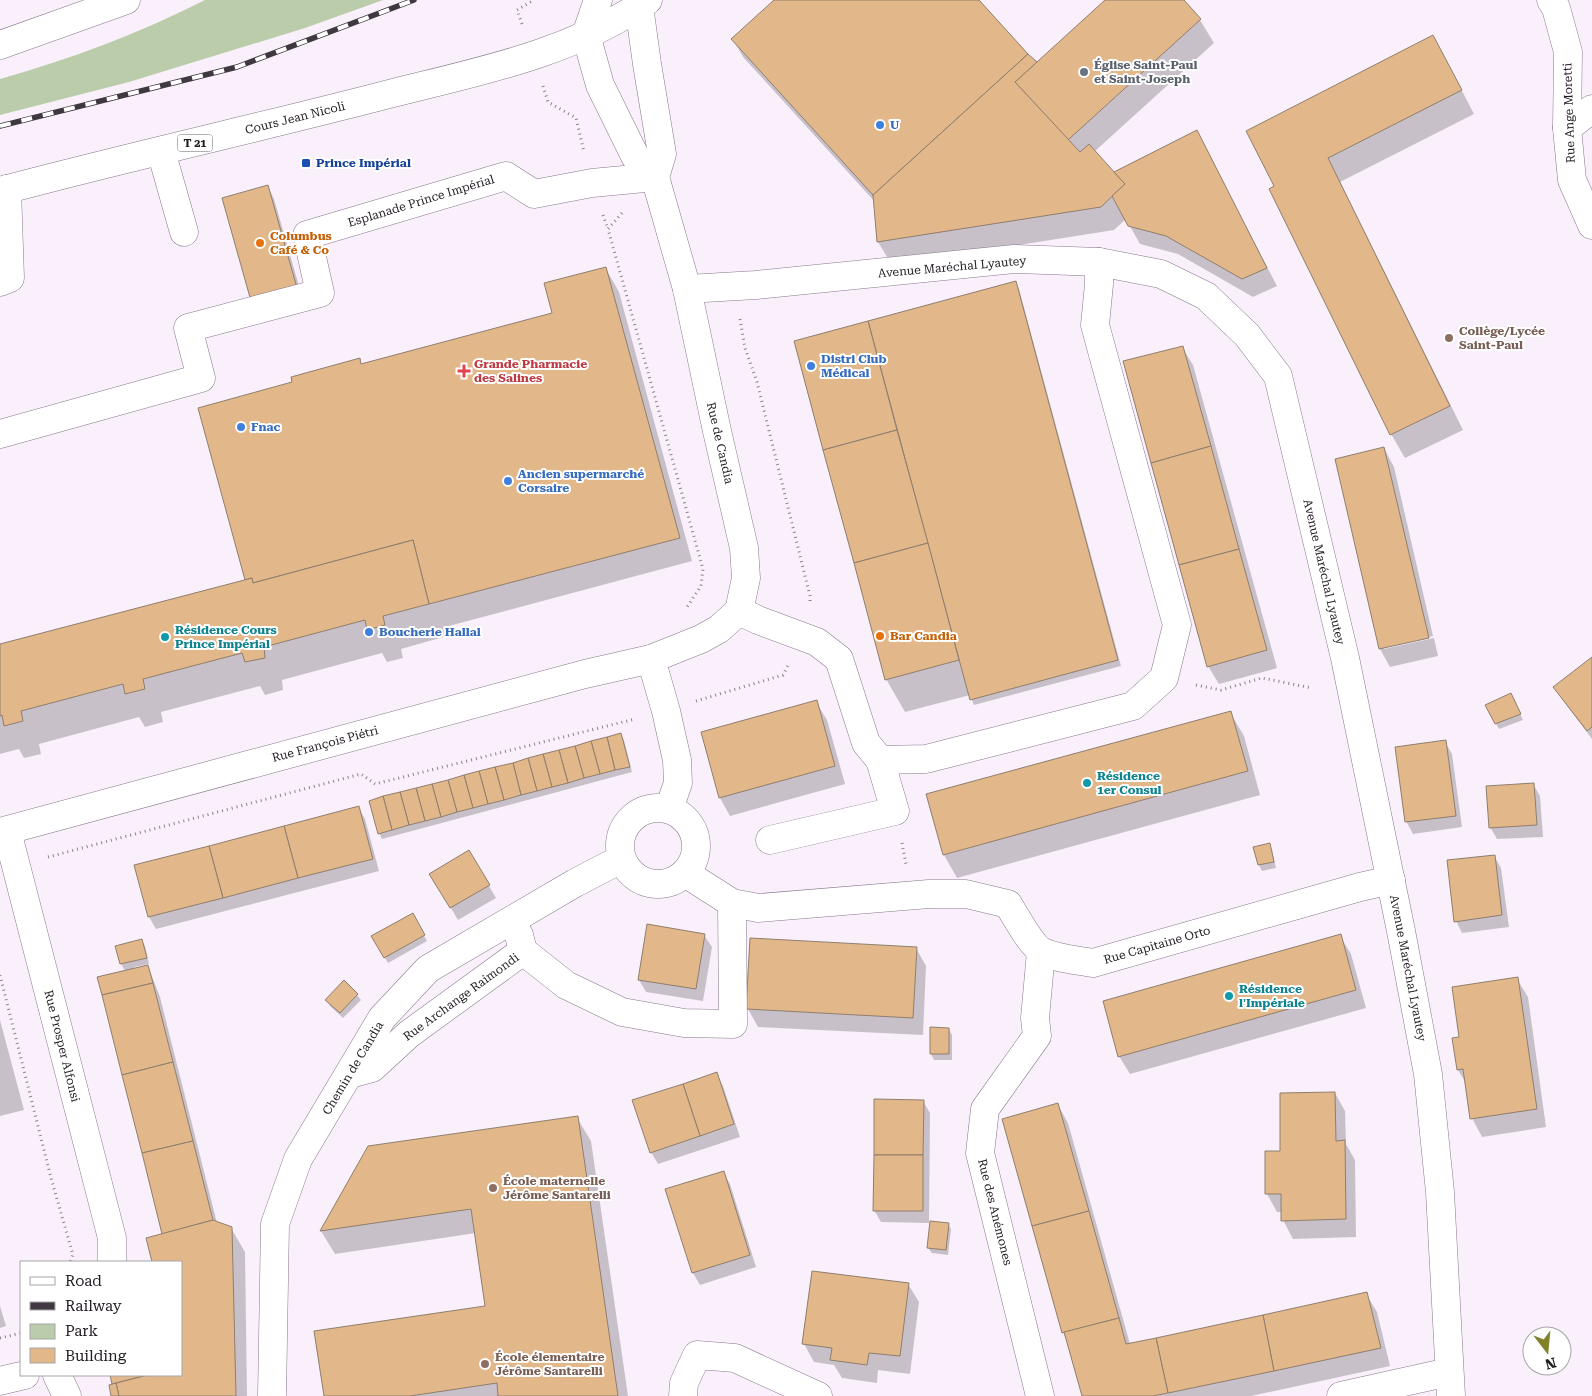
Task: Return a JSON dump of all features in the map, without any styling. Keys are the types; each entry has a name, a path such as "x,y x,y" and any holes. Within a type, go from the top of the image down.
{"street":[{"path":"0,44 126,0"},
{"path":"586,35 598,0"},
{"name":"Rue Ange Moretti","path":"1551,0 1556,8 1568,52 1567,128 1572,180 1592,225"},
{"path":"644,3 647,64 662,154 655,177"},
{"name":"Cours Jean Nicoli","path":"3,190 162,152 533,57 586,35 644,3"},
{"name":"Rue de Candia","path":"586,35 600,85 635,156 655,177 687,289 744,548 746,578 739,611"},
{"path":"1567,128 1592,108"},
{"path":"162,152 184,232"},
{"name":"Esplanade Prince Impérial","path":"0,434 201,378 188,328 320,293 307,235 506,176 534,194 592,183 655,177"},
{"path":"0,282 10,278 3,190"},
{"name":"Avenue Maréchal Lyautey","path":"687,289 756,285 1014,259 1099,262 1161,274 1206,296 1248,335 1278,376 1342,649 1428,1074 1440,1192 1450,1384"},
{"path":"880,760 926,759 1133,706 1164,678 1177,625 1095,325 1099,262"},
{"path":"669,810 678,783 677,760 651,659 701,639 719,629 739,611 817,642 840,659 866,743 880,760 895,811 770,840"},
{"name":"Rue François Piétri","path":"3,831 585,674 651,659"},
{"path":"657,808 669,810 690,824 695,836 696,849 693,862 685,873 675,881 663,884 650,884 637,880 628,871 621,859 619,848 620,835 630,821 644,810 657,808"},
{"name":"Rue Prosper Alfonsi","path":"3,831 15,865 112,1238 112,1261"},
{"name":"Chemin de Candia","path":"272,1396 275,1224 298,1159 382,1018 428,969 575,883 621,859"},
{"path":"685,873 732,903 758,908 912,896 966,894 1008,904 1024,931 1041,952"},
{"name":"Rue Capitaine Orto","path":"1041,952 1066,959 1093,963 1390,880"},
{"name":"Rue Archange Raimondi","path":"515,918 523,951 566,985 622,1012 684,1023 733,1024 732,903"},
{"name":"Rue Archange Raimondi","path":"350,1074 372,1068 409,1034 523,951"},
{"name":"Rue des Anémones","path":"1040,1396 980,1153 985,1109 1037,1036 1035,1018 1041,952"},
{"path":"683,1396 684,1383 697,1355 735,1358 818,1396"},
{"path":"0,1381 21,1376"},
{"path":"57,1376 67,1396"},
{"path":"1341,1396 1450,1384"}],"path":[{"path":"534,0 517,10 548,102 576,118 592,183 608,229 703,569 700,586 684,610"},
{"path":"608,229 655,177"},
{"path":"15,865 361,774 375,784 662,700 686,704 783,675 802,636 810,611 810,596 757,382 745,348 737,305 759,302 756,285"},
{"path":"1220,690 1262,678 1312,688"},
{"path":"895,811 912,896"},
{"path":"0,975 72,1256 70,1261"},
{"path":"0,1338 20,1333"}],"green space":[{"path":"205,0 383,0 305,28 129,82 0,115 0,79 53,63 105,44"}],"building":[{"name":"U","path":"774,0 979,0 1028,54 873,195 731,39"},
{"name":"Église Saint-Paul et Saint-Joseph","path":"1105,0 1184,0 1201,19 1068,140 1015,82"},
{"path":"1433,35 1462,90 1328,158 1450,406 1390,435 1269,189 1274,186 1246,131"},
{"path":"1028,54 1037,62 1015,82 1080,152 1089,144 1125,184 1101,207 877,242 873,195"},
{"path":"1197,130 1267,268 1242,279 1166,236 1128,226 1112,196 1125,184 1114,172"},
{"name":"Columbus Café & Co","path":"268,185 297,288 251,301 222,198"},
{"path":"606,267 680,538 429,604 413,540 253,583 252,578 245,580 198,408 292,382 291,377 360,358 361,364 552,313 544,283"},
{"path":"1016,281 1118,660 970,700 868,321"},
{"path":"868,321 897,430 823,450 794,341"},
{"path":"1183,346 1211,446 1151,463 1123,361"},
{"path":"897,430 928,543 854,563 823,450"},
{"path":"1211,446 1239,549 1179,565 1151,463"},
{"path":"1384,447 1429,638 1379,649 1335,459"},
{"name":"Résidence Cours Prince Impérial","path":"413,540 429,604 383,616 385,625 367,630 365,620 264,647 265,658 245,662 242,653 143,679 145,689 125,694 123,684 21,711 23,721 4,726 2,715 0,716 0,644 252,578 253,583"},
{"path":"928,543 959,660 885,680 854,563"},
{"path":"1239,549 1267,650 1207,667 1179,565"},
{"path":"1592,657 1592,727 1587,731 1553,687"},
{"path":"1511,693 1521,714 1495,724 1485,705"},
{"path":"817,700 835,766 719,798 701,732"},
{"name":"Résidence 1er Consul","path":"1231,711 1248,771 943,855 926,794"},
{"path":"621,733 630,767 615,770 607,737"},
{"path":"607,737 615,770 600,774 591,741"},
{"path":"1446,740 1456,816 1405,822 1395,747"},
{"path":"591,741 600,774 584,778 575,746"},
{"path":"575,746 584,778 568,783 559,750"},
{"path":"559,750 568,783 552,787 543,754"},
{"path":"543,754 552,787 537,791 528,758"},
{"path":"528,758 537,791 521,795 513,763"},
{"path":"513,763 521,795 504,800 495,767"},
{"path":"495,767 504,800 488,804 479,771"},
{"path":"479,771 488,804 473,808 464,775"},
{"path":"464,775 473,808 457,812 448,780"},
{"path":"448,780 457,812 441,817 432,784"},
{"path":"1534,783 1537,825 1489,828 1486,786"},
{"path":"432,784 441,817 425,821 416,788"},
{"path":"416,788 425,821 409,825 400,792"},
{"path":"400,792 409,825 392,830 383,796"},
{"path":"383,796 392,830 378,834 369,801"},
{"path":"359,806 373,859 298,878 284,826"},
{"path":"284,826 298,878 223,898 209,846"},
{"path":"1270,843 1274,862 1258,865 1253,847"},
{"path":"209,846 223,898 148,917 134,865"},
{"path":"469,850 490,885 450,908 429,874"},
{"path":"1495,855 1502,915 1454,922 1447,860"},
{"path":"413,913 425,935 384,958 371,936"},
{"path":"647,924 705,934 696,989 638,980"},
{"name":"Résidence l'Impériale","path":"1341,934 1356,990 1118,1057 1103,1001"},
{"path":"750,938 917,947 913,1018 746,1009"},
{"path":"142,939 147,958 120,964 115,946"},
{"path":"148,965 153,983 102,995 97,977"},
{"path":"1518,977 1537,1109 1470,1119 1463,1069 1457,1070 1452,1038 1459,1037 1452,987"},
{"path":"344,980 358,994 340,1013 325,1000"},
{"path":"153,983 173,1062 122,1075 102,995"},
{"path":"930,1027 949,1028 949,1054 930,1054"},
{"path":"173,1062 193,1141 142,1153 122,1075"},
{"path":"717,1072 734,1124 700,1136 683,1084"},
{"path":"683,1084 700,1136 650,1153 632,1100"},
{"path":"1335,1092 1336,1141 1345,1140 1346,1219 1281,1221 1281,1194 1265,1194 1265,1151 1280,1151 1280,1093"},
{"path":"874,1099 924,1100 923,1155 874,1155"},
{"path":"1058,1103 1089,1211 1032,1226 1002,1119"},
{"path":"578,1116 618,1396 498,1396 497,1383 410,1396 324,1396 314,1331 485,1306 471,1209 320,1231 368,1146"},
{"path":"193,1141 213,1220 162,1234 142,1153"},
{"path":"874,1155 923,1155 923,1211 873,1211"},
{"path":"724,1171 750,1255 692,1273 665,1189"},
{"path":"1089,1211 1119,1318 1062,1333 1032,1226"},
{"path":"213,1220 232,1227 236,1396 119,1396 116,1383 143,1376 182,1376 182,1261 152,1261 146,1238"},
{"path":"930,1221 949,1223 946,1250 927,1248"},
{"path":"812,1271 909,1283 900,1356 869,1353 867,1365 830,1360 832,1348 802,1344"},
{"path":"1367,1292 1381,1348 1274,1371 1263,1315"},
{"path":"1263,1315 1274,1371 1168,1393 1156,1338"},
{"path":"1119,1318 1126,1344 1156,1338 1168,1393 1153,1396 1082,1396 1064,1332"},
{"path":"110,1376 143,1376 112,1384"},
{"path":"116,1383 119,1396 111,1396 109,1385"}],"railway":[{"path":"0,126 237,67 414,0"}],"place":[{"name":"Église Saint-Paul et Saint-Joseph","path":"1084,72"},
{"name":"U","path":"880,125"},
{"name":"Prince Impérial","path":"306,163"},
{"name":"Columbus Café & Co","path":"260,243"},
{"name":"Collège/Lycée Saint-Paul","path":"1449,338"},
{"name":"Distri Club Médical","path":"811,366"},
{"name":"Grande Pharmacie des Salines","path":"464,371"},
{"name":"Fnac","path":"241,427"},
{"name":"Ancien supermarché Corsaire","path":"508,481"},
{"name":"Boucherie Hallal","path":"369,632"},
{"name":"Bar Candia","path":"880,636"},
{"name":"Résidence Cours Prince Impérial","path":"165,637"},
{"name":"Résidence 1er Consul","path":"1087,783"},
{"name":"Résidence l'Impériale","path":"1229,996"},
{"name":"École maternelle Jérôme Santarelli","path":"493,1188"},
{"name":"École élementaire Jérôme Santarelli","path":"485,1364"}]}
